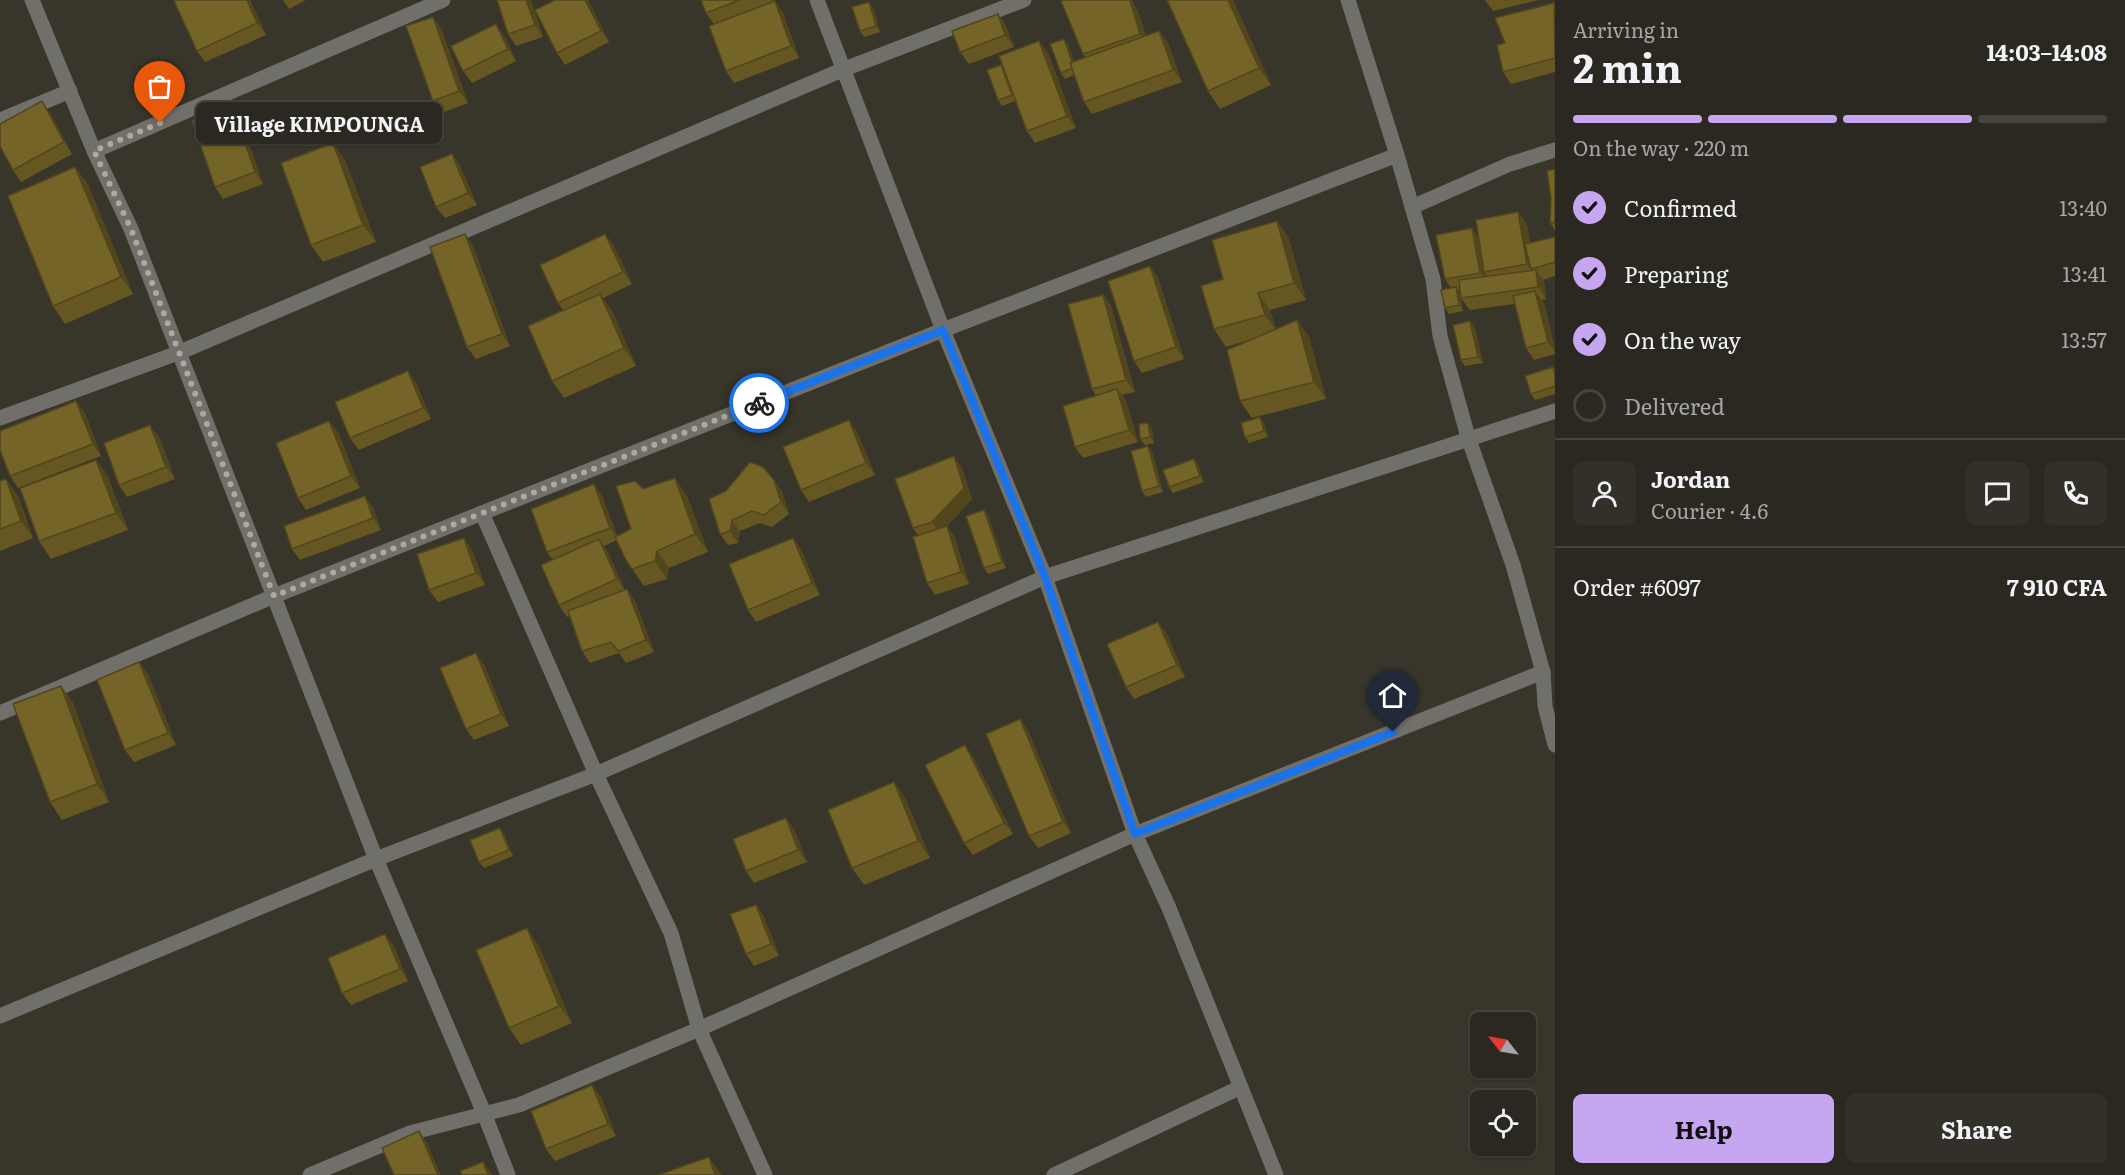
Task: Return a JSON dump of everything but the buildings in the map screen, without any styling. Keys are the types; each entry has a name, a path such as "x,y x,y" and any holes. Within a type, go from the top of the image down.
{"street":[{"path":"32,0 94,151 131,229 376,860 484,1113 508,1175"},
{"path":"94,151 443,0"},
{"path":"817,0 943,330 1045,577 1135,834 1169,908 1239,1088 1276,1175"},
{"path":"0,418 178,353 842,70 1023,0"},
{"path":"1348,0 1433,279 1440,336 1468,437 1513,565 1543,672 1555,745"},
{"path":"0,120 70,91"},
{"path":"1412,207 1510,164 1555,150"},
{"path":"0,713 274,596 943,330 1397,155"},
{"path":"0,1016 376,860 596,774 1045,577 1468,437 1555,411"},
{"path":"482,513 596,774 671,933 699,1029 765,1175"},
{"path":"310,1175 410,1133 519,1104 699,1029 1135,834 1543,672"},
{"path":"1054,1175 1239,1088"}],"way so far":[{"path":"160,123 94,151 131,229 274,596 759,403"}],"place":[{"name":"Village KIMPOUNGA","path":"160,123"}],"route":[{"path":"759,403 943,330 1045,577 1135,834 1393,732"}]}
